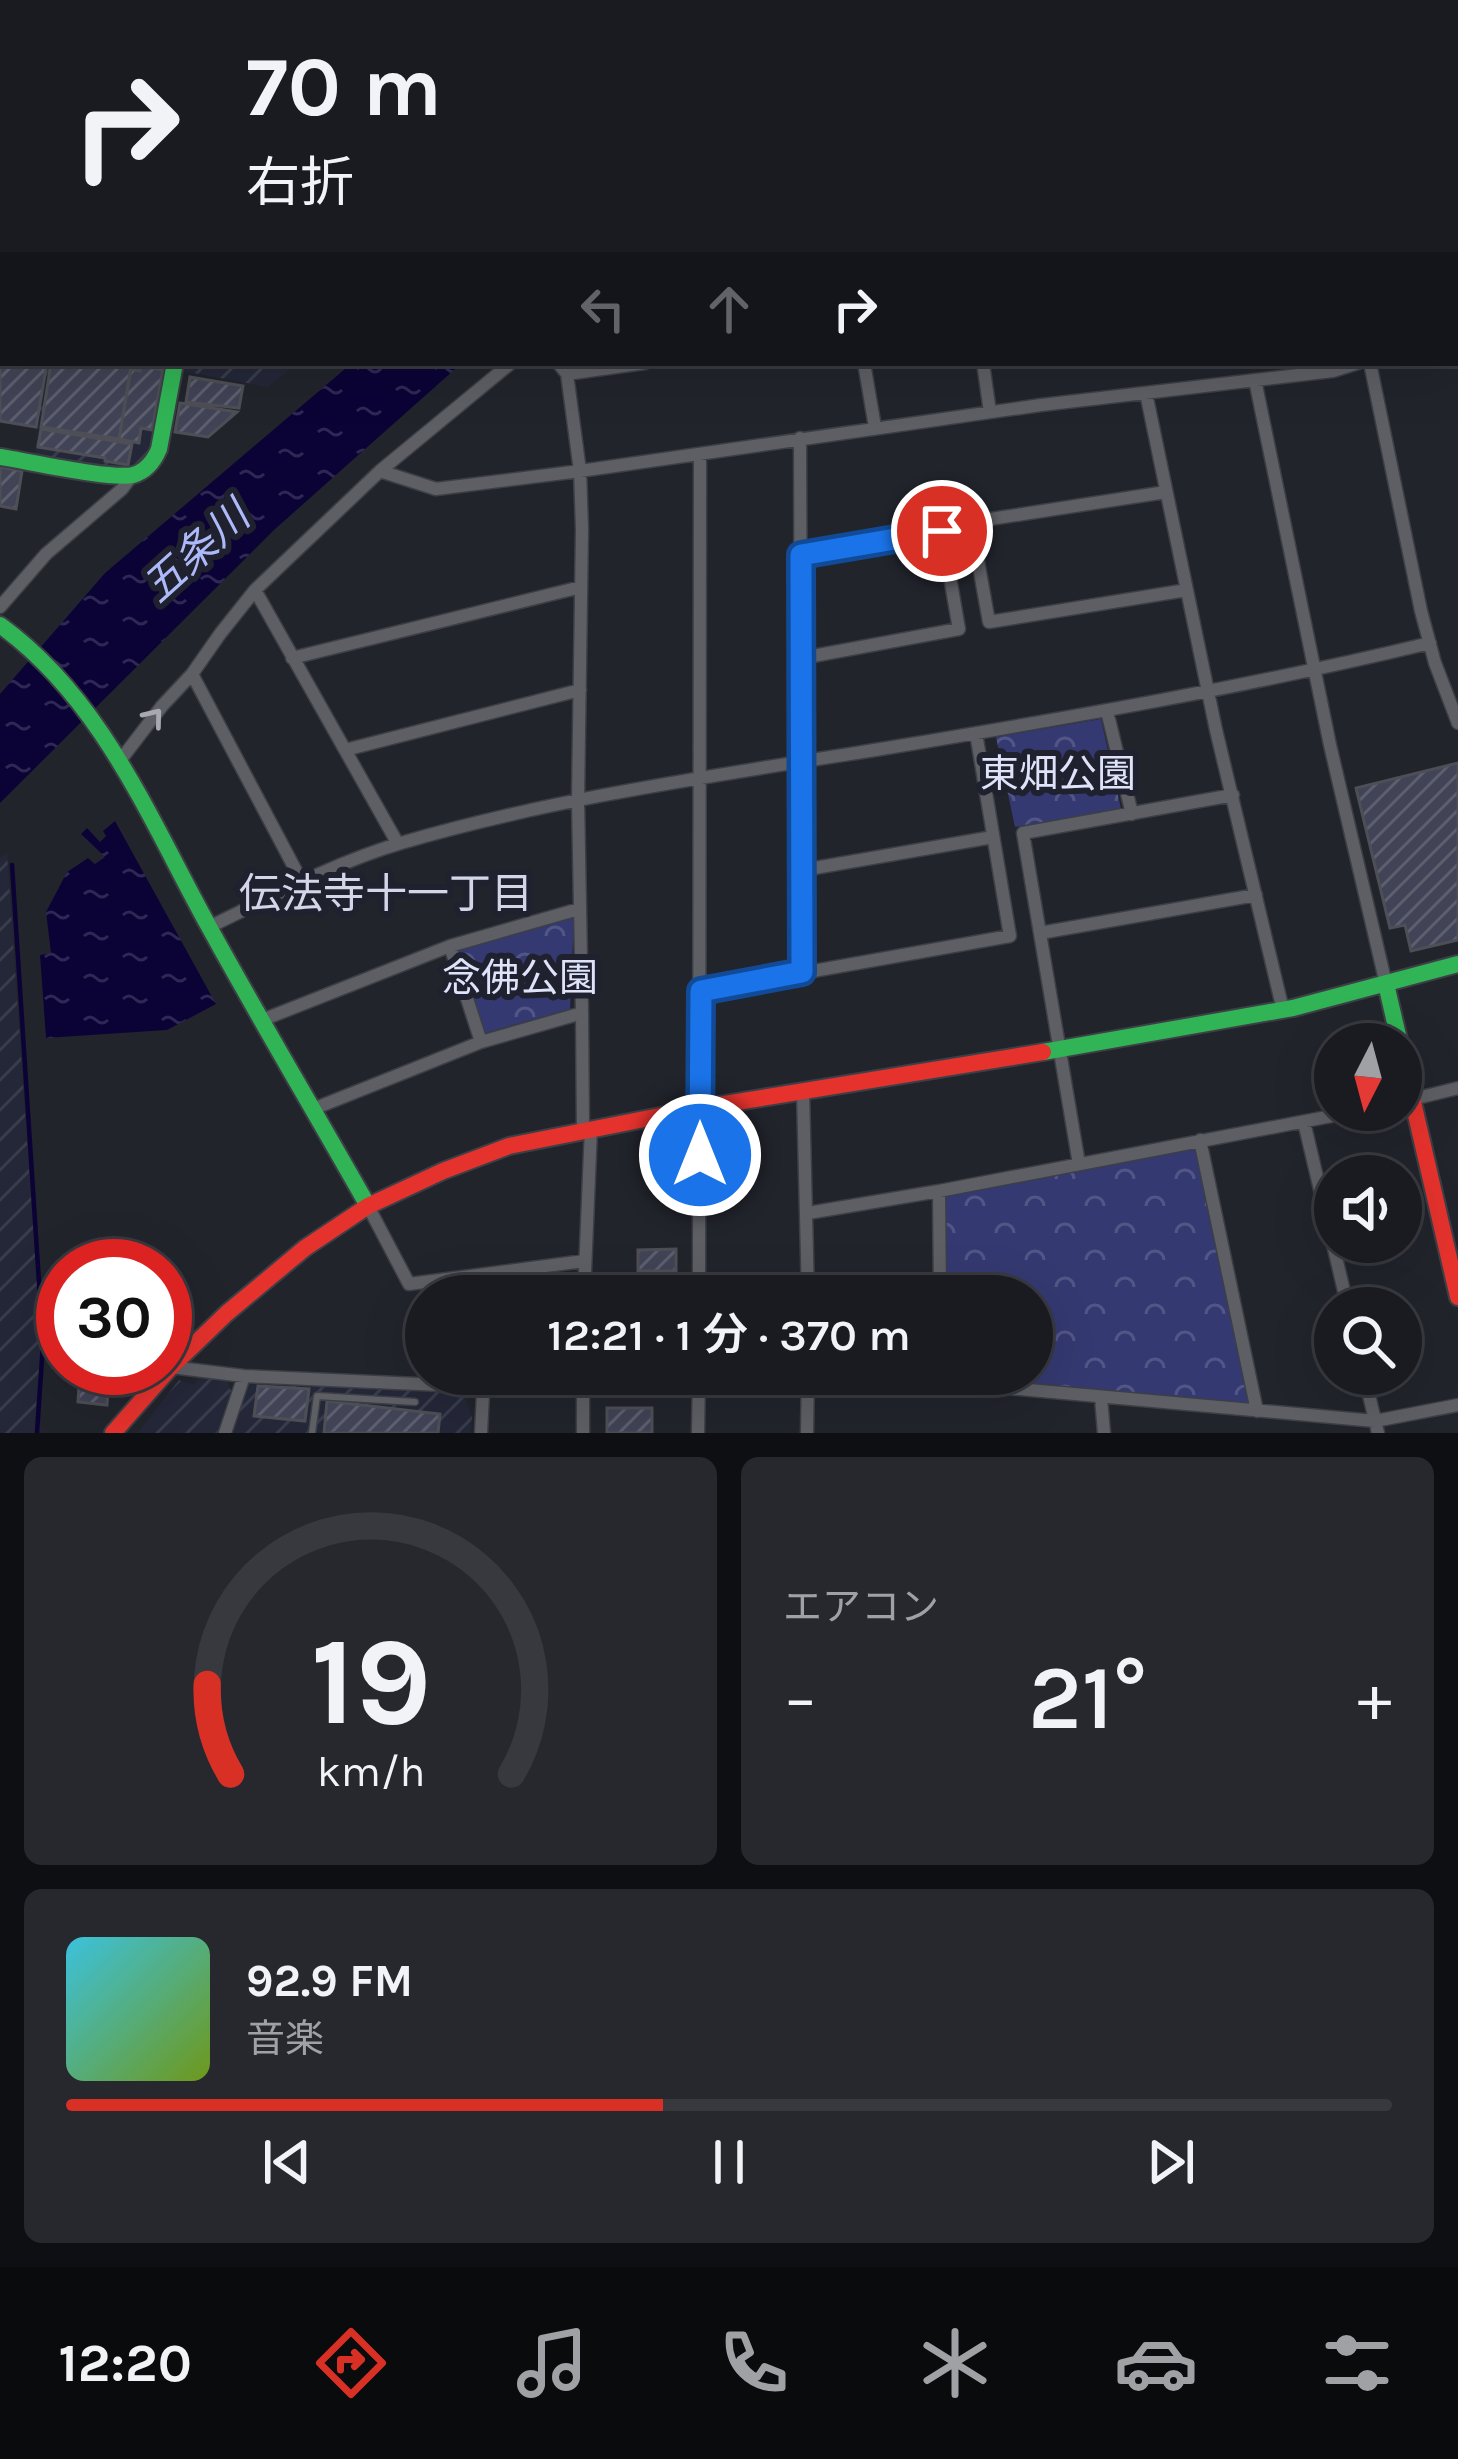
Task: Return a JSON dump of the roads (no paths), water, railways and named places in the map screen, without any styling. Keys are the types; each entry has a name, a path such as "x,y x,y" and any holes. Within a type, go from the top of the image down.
{"street":[{"path":"0,607 46,554 155,460 174,366"},
{"path":"119,762 255,590 380,471 507,366"},
{"path":"584,1275 587,1129 579,909 580,471 562,369 604,366"},
{"path":"865,366 875,428"},
{"path":"983,366 991,412"},
{"path":"380,471 436,489 1347,366"},
{"path":"1371,366 1420,611 1458,723"},
{"path":"1255,380 1395,1023"},
{"path":"1145,393 1208,693 1283,1010"},
{"path":"800,439 802,972"},
{"path":"699,1275 700,454"},
{"path":"0,457 131,477"},
{"path":"1166,492 971,522 989,622 1186,590"},
{"path":"801,555 942,531 959,629 802,658"},
{"path":"292,658 581,587"},
{"path":"255,590 398,844"},
{"path":"5,628 54,671 110,743 409,1284 584,1261"},
{"path":"209,928 302,881 398,844 578,800 1208,693 1430,644"},
{"path":"193,674 302,881"},
{"path":"346,750 580,690"},
{"path":"1107,711 1132,814"},
{"path":"701,991 1010,936 976,733"},
{"path":"1079,1164 1023,833 1233,795"},
{"path":"803,870 993,837"},
{"path":"1040,933 1256,895"},
{"path":"262,1020 449,946 579,909"},
{"path":"449,946 481,1042"},
{"path":"192,1347 305,1248 368,1206 509,1146 700,1108 1283,1010 1458,964"},
{"path":"313,1109 481,1042 582,1012"},
{"path":"1422,1097 1458,1088"},
{"path":"803,1092 808,1275"},
{"path":"808,1213 1314,1120"},
{"path":"1304,1122 1343,1287"},
{"path":"1415,1131 1458,1297"},
{"path":"1200,1141 1257,1411"},
{"path":"938,1191 940,1275"},
{"path":"192,1370 244,1376 405,1379"},
{"path":"225,1433 244,1376"},
{"path":"1053,1392 1376,1427 1458,1405"},
{"path":"115,1432 147,1395"},
{"path":"482,1433 483,1395"},
{"path":"584,1395 584,1433"},
{"path":"698,1395 698,1433"},
{"path":"807,1433 808,1395"},
{"path":"1369,1395 1376,1427"},
{"path":"1101,1398 1103,1433"}],"lane":[{"path":"312,1433 317,1396 416,1402"}],"water":[{"name":"五条川","path":"348,366 459,366 274,530 0,803 0,694 105,573"},
{"path":"115,821 216,1004 167,1030 46,1038 40,955 51,953 46,912 67,872 88,858 95,864 105,857 81,834 87,828 100,842 106,836 103,831"}],"waterway":[{"path":"12,865 43,1344 37,1433"}],"district":[{"name":"伝法寺十一丁目","path":"386,893"}],"park label":[{"name":"東畑公園","path":"1058,773"},
{"name":"念佛公園","path":"520,977"}]}
